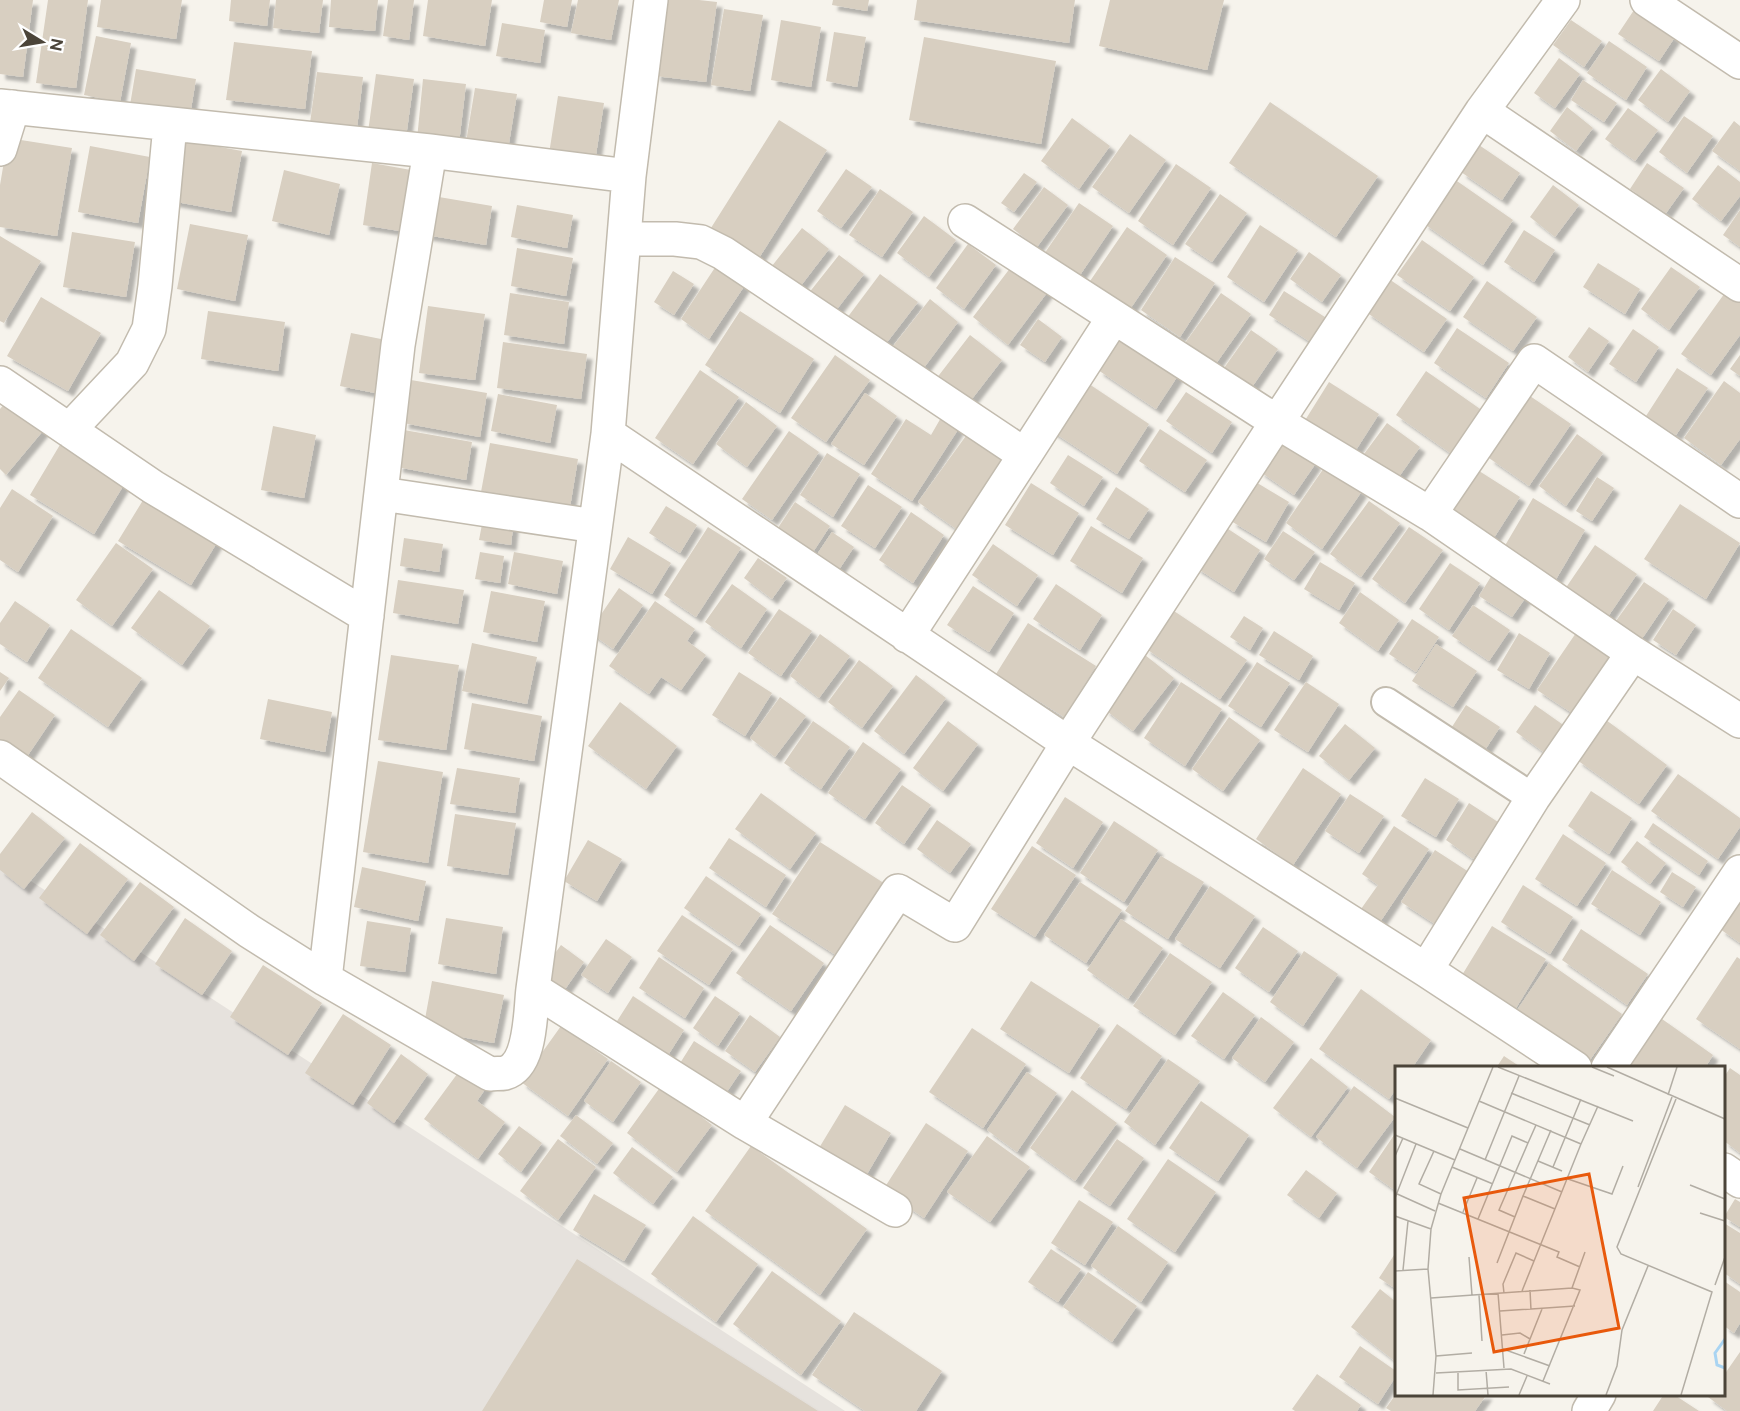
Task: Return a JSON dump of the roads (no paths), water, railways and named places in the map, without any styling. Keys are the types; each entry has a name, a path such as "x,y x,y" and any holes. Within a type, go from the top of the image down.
{"street":[{"path":"0,757 249,931 325,979 490,1074 507,1072 520,1061 526,1048 608,434 628,176 651,0"},
{"path":"745,1124 898,891 955,925 1068,743 1276,422 1482,111 1563,0"},
{"path":"1647,0 1740,63"},
{"path":"0,148 7,107 430,151 628,176"},
{"path":"1482,111 1740,285"},
{"path":"69,430 132,363 149,329 170,125"},
{"path":"325,979 398,345 430,151"},
{"path":"965,221 1276,422 1430,514 1633,653 1740,721"},
{"path":"624,239 675,239 701,242 723,253 1025,455"},
{"path":"907,636 1114,317"},
{"path":"1430,514 1534,361 1740,501"},
{"path":"0,383 153,487 367,616"},
{"path":"608,434 1068,743 1426,970 1572,1066"},
{"path":"382,494 595,526"},
{"path":"1426,970 1533,798 1633,653"},
{"path":"1609,1066 1740,872"},
{"path":"533,989 745,1124 895,1210"},
{"path":"1589,1411 1598,1396"}],"lane":[{"path":"1386,702 1533,798"}]}
